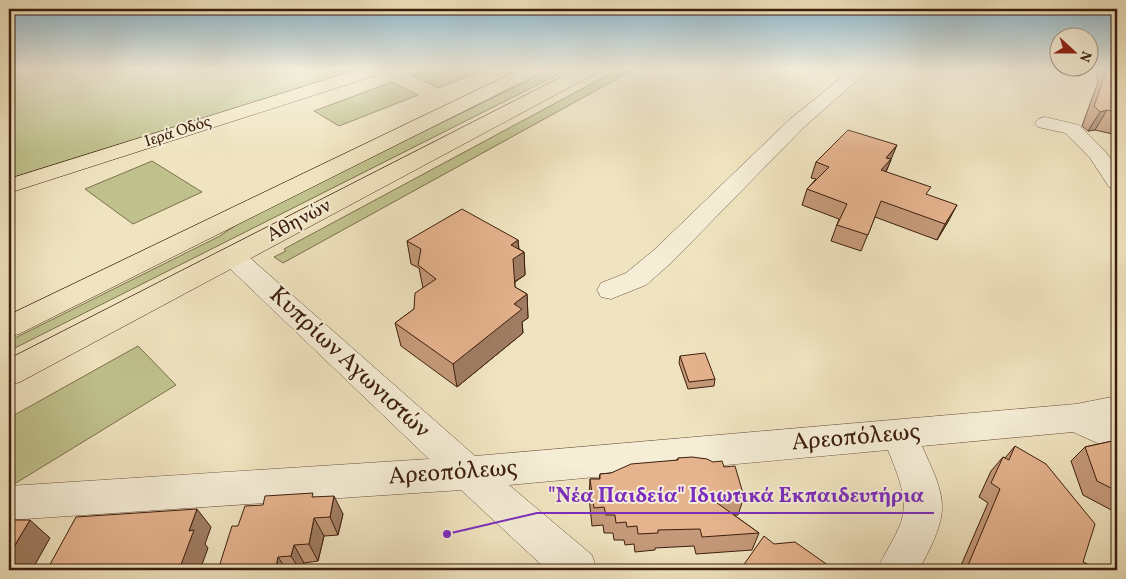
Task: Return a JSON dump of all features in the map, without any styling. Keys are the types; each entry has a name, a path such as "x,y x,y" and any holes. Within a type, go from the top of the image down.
{"main road":[{"name":"Ιερά Οδός","path":"9,186 292,96"},
{"name":"Αθηνών","path":"9,327 479,96"},
{"name":"Αθηνών","path":"9,373 538,96"}],"street":[{"path":"611,290 636,279 663,256 796,124 830,96"},
{"path":"1046,123 1072,129 1097,154 1117,182"},
{"name":"Κυπρίων Αγωνιστών","path":"232,256 468,473 577,570"},
{"name":"Αρεοπόλεως","path":"9,502 468,473 1076,418 1117,410"},
{"path":"1076,418 1117,437"},
{"path":"898,570 915,536 924,507 915,472 900,434"}],"green space":[{"path":"9,96 292,96 9,186"},
{"path":"354,96 415,96 339,126 314,111"},
{"path":"496,96 515,96 9,351 9,341 218,237 252,215"},
{"path":"569,96 586,96 283,263 274,257 286,251 284,249"},
{"path":"152,161 202,192 133,224 85,189"},
{"path":"138,346 176,385 11,486 9,482 9,418"}],"building":[{"path":"1098,96 1117,96 1117,113 1107,110 1100,112 1094,106"},
{"path":"848,130 897,145 886,158 891,159 881,170 931,187 926,194 957,205 945,224 881,201 868,235 837,225 847,204 807,189 829,167 816,162"},
{"path":"462,209 518,240 511,245 524,252 513,259 515,287 527,294 514,304 522,309 453,364 395,323 414,309 415,293 436,279 418,265 421,249 407,241"},
{"path":"705,353 715,379 689,382 680,356"},
{"path":"1117,440 1117,491 1097,481 1085,447"},
{"path":"1015,446 1046,464 1095,524 1083,562 1098,570 966,570 1000,489 991,483 1003,457 1009,460"},
{"path":"692,457 707,459 713,462 722,461 724,467 735,466 744,497 713,500 759,533 702,537 700,529 658,530 658,533 638,534 637,526 627,527 626,522 616,523 615,515 606,515 604,507 594,508 590,479 600,479 600,474 611,473 631,464"},
{"path":"313,493 312,497 334,496 330,517 314,518 309,544 294,545 291,556 278,557 276,567 265,568 264,570 218,570 232,526 238,526 245,506 263,505 265,496"},
{"path":"197,509 189,531 194,530 179,570 47,570 76,517"},
{"path":"9,520 30,520 9,555"},
{"path":"764,536 774,544 795,542 832,568 830,570 740,570"}],"place":[{"name":"\"Νέα Παιδεία\" Ιδιωτικά Εκπαιδευτήρια","path":"447,534"}]}
